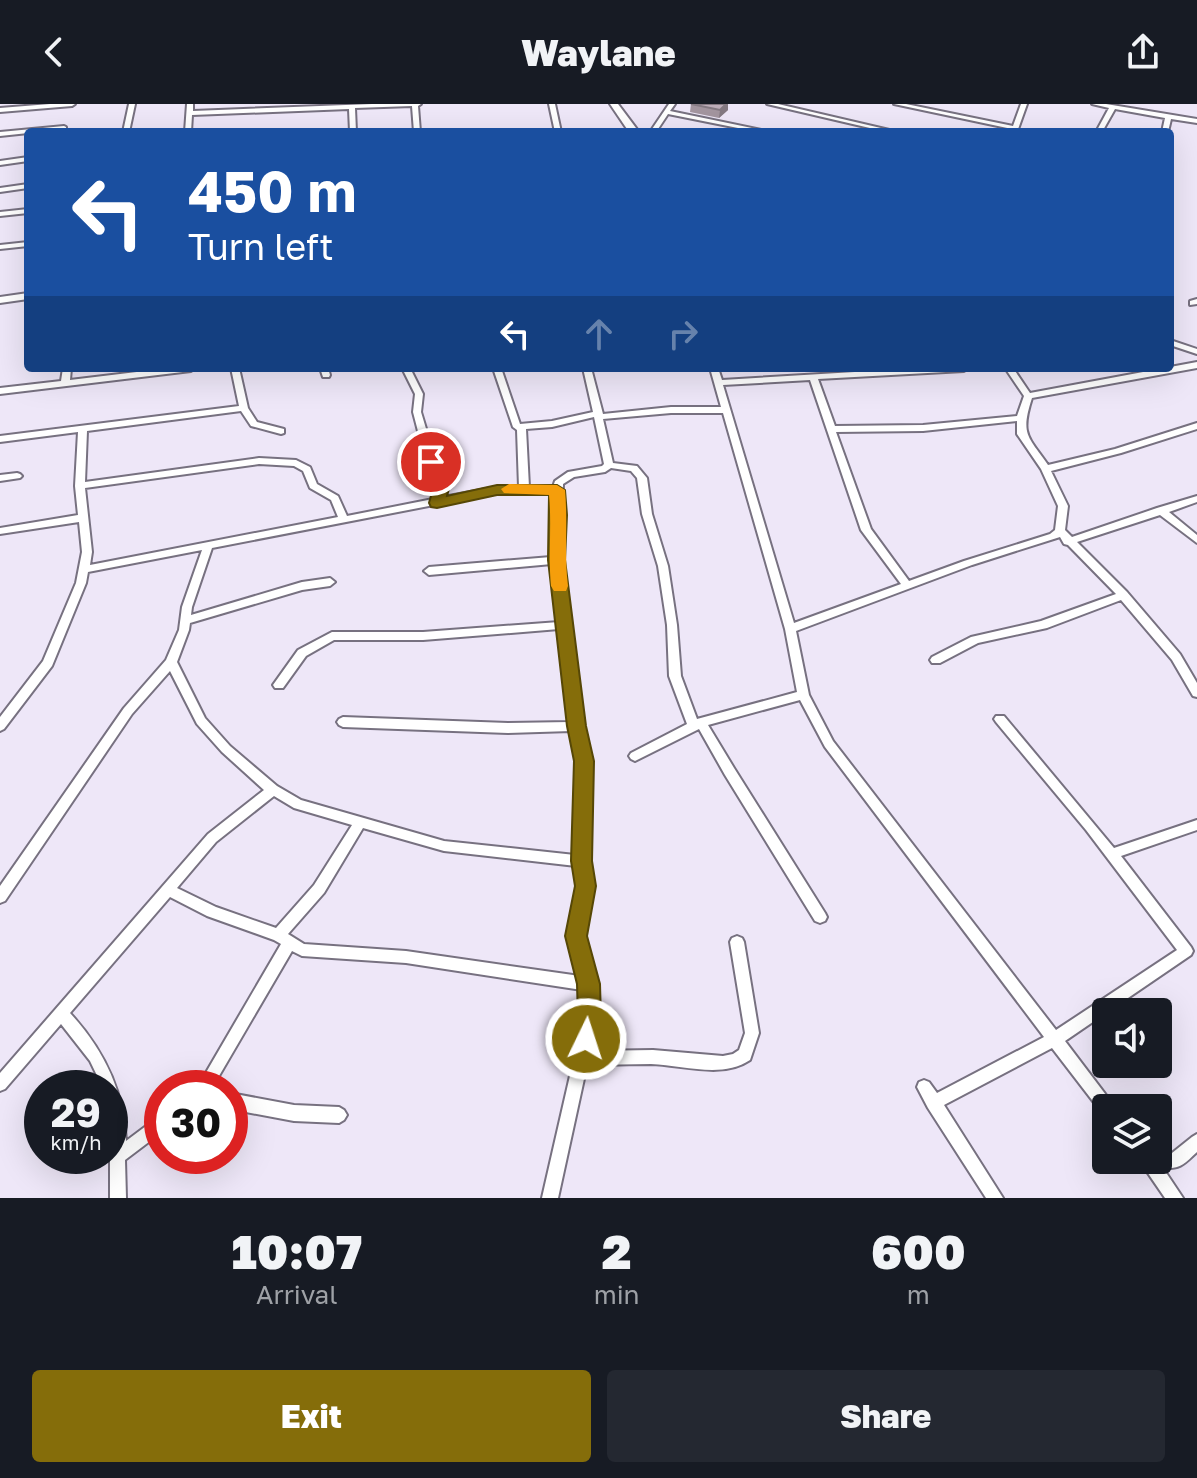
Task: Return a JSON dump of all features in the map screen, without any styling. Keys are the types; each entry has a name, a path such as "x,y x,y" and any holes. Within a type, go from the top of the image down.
{"street":[{"path":"0,110 72,104 65,128"},
{"path":"127,128 132,104"},
{"path":"189,128 190,104"},
{"path":"191,113 254,108 352,108 416,104 417,128"},
{"path":"552,104 557,128"},
{"path":"614,104 631,128"},
{"path":"656,128 672,104"},
{"path":"770,104 877,128"},
{"path":"897,104 1006,128"},
{"path":"1016,128 1024,104"},
{"path":"1095,104 1197,121"},
{"path":"1101,128 1113,107"},
{"path":"352,108 353,128"},
{"path":"667,112 748,128"},
{"path":"1166,128 1169,116"},
{"path":"0,134 24,132"},
{"path":"0,163 24,160"},
{"path":"0,190 24,187"},
{"path":"0,214 24,211"},
{"path":"0,247 24,244"},
{"path":"0,300 24,297"},
{"path":"1174,343 1197,352"},
{"path":"1174,369 1197,365"},
{"path":"65,382 66,372"},
{"path":"0,391 140,372"},
{"path":"236,372 244,408 254,424 281,431"},
{"path":"408,372 419,394 417,412 431,462 442,485 437,503"},
{"path":"498,372 514,425 521,428 600,415 725,410"},
{"path":"588,372 609,465"},
{"path":"715,372 790,629 803,695 829,744 1096,1094"},
{"path":"719,383 897,372"},
{"path":"1012,372 1028,396 1021,418 1024,441 1046,469 1063,506 1060,531 1123,595 1194,679 1197,693"},
{"path":"1028,396 1159,372"},
{"path":"813,377 866,530 907,585"},
{"path":"0,439 244,408"},
{"path":"833,429 910,429 1021,418"},
{"path":"1046,469 1118,451 1197,426"},
{"path":"521,428 524,490"},
{"path":"0,726 48,663 85,569 87,552 80,486 83,429"},
{"path":"80,486 259,461 283,461 307,469 313,486 335,498 343,518"},
{"path":"550,1198 590,1019 589,984 576,936 586,886 581,861 584,761 576,726 556,560 557,490 558,483 566,476 605,469 609,465 634,468 642,478 647,514 666,581 675,676 697,723 820,917"},
{"path":"0,478 17,476"},
{"path":"85,569 497,490 557,490"},
{"path":"1068,542 1197,499"},
{"path":"1160,510 1197,540"},
{"path":"0,531 83,518"},
{"path":"790,629 907,585 1054,536 1060,531"},
{"path":"0,897 128,711 171,662 187,620 187,607 208,546"},
{"path":"429,571 556,560"},
{"path":"187,620 302,586 330,582"},
{"path":"936,660 975,640 1043,625 1123,595"},
{"path":"279,685 302,653 332,636 436,635 565,625"},
{"path":"171,662 201,721 226,749 273,790 321,813 444,846 581,861"},
{"path":"635,756 697,723 803,695"},
{"path":"933,1103 1053,1040 1191,949 1000,719"},
{"path":"343,722 508,728 576,726"},
{"path":"0,1084 212,838 273,790"},
{"path":"214,1070 284,940 360,822"},
{"path":"1112,854 1197,825"},
{"path":"167,889 212,912 318,953 406,957 589,984"},
{"path":"583,1058 653,1057 723,1063 736,1061 745,1055 752,1033 737,942"},
{"path":"61,1014 86,1038 103,1070"},
{"path":"924,1087 995,1198"},
{"path":"248,1104 294,1113 339,1115"},
{"path":"128,1148 144,1136"},
{"path":"1172,1161 1197,1142"},
{"path":"117,1174 118,1198"},
{"path":"1157,1174 1175,1198"}],"building":[{"path":"691,104 726,104 720,110"}],"slow traffic":[{"path":"509,489 557,490 556,553 560,586"}],"route":[{"path":"431,462 442,485 437,503 497,490 557,490 556,560 576,726 584,761 581,861 586,886 576,936 589,984 590,1019 586,1039"}]}
